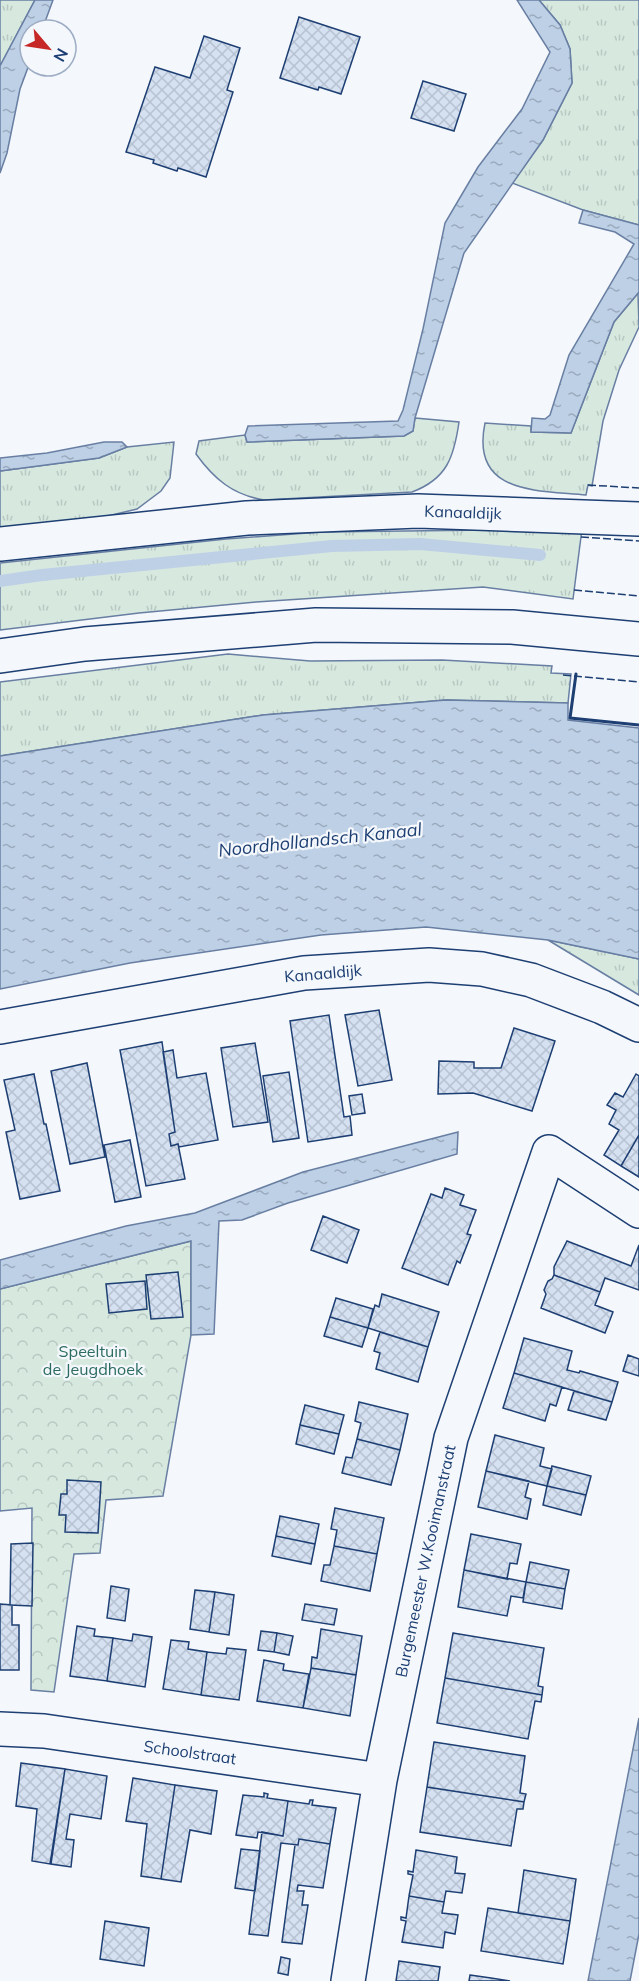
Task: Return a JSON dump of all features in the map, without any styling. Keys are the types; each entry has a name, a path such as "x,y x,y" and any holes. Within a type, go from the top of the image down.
{"street":[{"name":"Kanaaldijk","path":"0,544 247,518 418,511 639,519"},
{"path":"0,656 86,644 316,625 512,627 639,639"},
{"name":"Kanaaldijk","path":"0,1027 304,973 429,965 482,969 531,980 602,1007 639,1025"},
{"name":"Burgemeester W.Kooimanstraat","path":"348,1981 380,1780 451,1438 549,1152 639,1211"},
{"name":"Schoolstraat","path":"0,1729 44,1731 380,1780"}],"green space":[{"path":"0,0 35,0 25,18 18,18 18,32 0,66"},
{"path":"539,0 639,0 639,225 583,210 512,183 543,140 572,83 570,49 560,25"},
{"path":"638,293 639,327 619,370 603,421 592,486 588,485 586,495 529,489 512,484 498,476 488,464 483,447 485,423 531,426 531,432 571,433 614,322"},
{"path":"415,418 459,422 447,465 433,481 412,492 264,500 243,494 225,484 196,454 199,441 245,435 247,442 404,436 413,431"},
{"path":"174,442 170,478 161,491 137,509 91,520 0,529 0,471 99,458 127,447"},
{"path":"582,529 573,599 483,587 256,602 0,630 0,563 226,539 321,532"},
{"path":"228,654 310,661 442,660 552,666 551,673 571,674 568,703 446,700 263,715 0,756 0,682"},
{"path":"548,940 639,959 639,995"},
{"name":"Speeltuin de Jeugdhoek","path":"191,1241 191,1335 163,1496 106,1500 100,1553 74,1554 54,1692 31,1690 32,1508 0,1511 0,1289"}],"water":[{"path":"35,0 53,0 46,18 25,18"},
{"path":"517,0 539,0 560,25 570,49 572,83 543,140 464,253 413,431 404,436 247,442 245,435 248,426 398,421 403,410 423,329 445,223 478,167 522,109 550,52"},
{"path":"18,32 18,78 24,78 7,153 0,173 0,66"},
{"path":"583,210 639,225 639,292 614,322 571,433 531,432 532,418 545,419 550,415 569,355 634,244 615,232 579,223"},
{"path":"104,442 122,442 127,447 99,458 0,471 0,458 47,453"},
{"name":"Noordhollandsch Kanaal","path":"446,700 568,703 568,720 639,728 639,959 548,940 426,927 321,935 130,963 0,989 0,756 263,715"},
{"path":"458,1132 457,1154 288,1203 242,1220 219,1221 214,1334 191,1335 191,1241 0,1289 0,1260 126,1226 195,1213 303,1172"},
{"path":"639,1718 639,1934 630,1981 588,1981"}],"building":[{"path":"299,17 360,37 341,94 319,87 318,90 280,78"},
{"path":"204,36 240,48 227,90 233,92 206,177 178,168 177,171 153,163 154,160 126,152 155,67 190,78"},
{"path":"423,81 466,94 454,131 411,118"},
{"path":"379,1010 392,1080 358,1086 345,1015"},
{"path":"329,1015 344,1117 350,1116 352,1135 308,1142 290,1021"},
{"path":"514,1028 555,1041 532,1111 473,1093 438,1094 439,1061 474,1062 474,1068 501,1068"},
{"path":"162,1042 175,1132 169,1134 171,1146 178,1144 185,1179 146,1186 120,1050"},
{"path":"255,1043 268,1122 233,1127 221,1048"},
{"path":"173,1050 177,1078 206,1073 218,1140 179,1147 178,1144 171,1146 169,1134 175,1132 163,1052"},
{"path":"87,1063 105,1157 70,1164 51,1071"},
{"path":"289,1072 299,1138 273,1142 263,1076"},
{"path":"34,1074 60,1191 20,1199 6,1132 15,1130 4,1080"},
{"path":"636,1074 639,1076 639,1135 621,1166 604,1155 619,1130 609,1124 616,1110 607,1105 615,1093 623,1097"},
{"path":"362,1094 365,1113 352,1115 349,1096"},
{"path":"639,1135 639,1177 621,1166"},
{"path":"130,1140 141,1197 115,1202 104,1145"},
{"path":"445,1188 464,1195 460,1205 476,1210 467,1234 471,1235 460,1263 457,1261 448,1285 402,1268 431,1194 442,1198"},
{"path":"323,1216 359,1230 347,1263 311,1250"},
{"path":"567,1241 631,1266 639,1245 639,1290 605,1278 600,1292 554,1275 554,1267"},
{"path":"178,1272 183,1317 151,1319 146,1275"},
{"path":"554,1275 600,1292 595,1305 613,1312 605,1333 541,1308 546,1294 544,1290"},
{"path":"145,1281 147,1309 109,1313 106,1284"},
{"path":"382,1294 439,1312 428,1347 368,1328 375,1305 379,1307"},
{"path":"336,1298 373,1309 368,1328 330,1317"},
{"path":"330,1317 368,1328 362,1347 324,1336"},
{"path":"380,1332 428,1347 418,1382 376,1369 380,1353 374,1351"},
{"path":"524,1338 572,1351 567,1370 579,1373 580,1371 618,1382 612,1402 514,1373"},
{"path":"628,1355 639,1359 639,1376 623,1371"},
{"path":"514,1373 562,1387 556,1406 550,1404 545,1421 503,1408"},
{"path":"574,1391 612,1402 606,1420 568,1410"},
{"path":"359,1402 408,1414 400,1450 357,1439 361,1423 355,1421"},
{"path":"305,1405 344,1415 339,1434 300,1425"},
{"path":"300,1425 339,1434 334,1454 296,1444"},
{"path":"495,1435 544,1448 540,1466 552,1469 547,1486 486,1471"},
{"path":"357,1439 400,1450 391,1485 342,1473 346,1457 352,1458"},
{"path":"552,1466 591,1476 586,1495 547,1486"},
{"path":"486,1471 529,1481 525,1497 531,1499 527,1519 478,1507"},
{"path":"67,1480 101,1482 98,1533 65,1532 66,1515 59,1515 61,1494 67,1494"},
{"path":"547,1486 586,1495 581,1515 543,1505"},
{"path":"335,1508 384,1518 377,1554 334,1546 337,1530 331,1529"},
{"path":"280,1516 319,1524 315,1544 276,1536"},
{"path":"471,1534 521,1544 517,1564 510,1563 507,1579 464,1570"},
{"path":"276,1536 315,1544 311,1564 272,1556"},
{"path":"33,1543 32,1606 10,1605 11,1544"},
{"path":"334,1546 377,1554 370,1591 321,1581 324,1565 330,1565"},
{"path":"530,1562 569,1570 565,1589 526,1582"},
{"path":"464,1570 526,1582 523,1598 511,1596 507,1616 458,1607"},
{"path":"526,1582 565,1589 562,1609 523,1602"},
{"path":"111,1586 129,1589 125,1621 107,1618"},
{"path":"195,1590 215,1592 209,1632 190,1629"},
{"path":"215,1592 234,1595 229,1635 209,1632"},
{"path":"0,1604 12,1605 12,1625 19,1625 19,1670 0,1670"},
{"path":"305,1604 337,1609 334,1625 302,1620"},
{"path":"77,1626 95,1629 94,1636 113,1638 107,1681 70,1676"},
{"path":"321,1629 362,1636 356,1675 311,1668 312,1657 317,1658"},
{"path":"261,1631 277,1633 274,1652 258,1650"},
{"path":"277,1633 293,1636 289,1655 274,1652"},
{"path":"453,1633 544,1648 538,1686 543,1687 542,1695 445,1678"},
{"path":"133,1634 152,1637 145,1687 107,1681 113,1638 132,1641"},
{"path":"171,1640 189,1642 188,1649 207,1652 201,1695 163,1689"},
{"path":"227,1648 246,1650 239,1700 201,1695 207,1652 226,1654"},
{"path":"264,1660 284,1664 283,1670 309,1674 303,1708 257,1701"},
{"path":"311,1668 356,1675 350,1716 303,1708"},
{"path":"445,1678 542,1695 541,1702 535,1701 528,1739 437,1723"},
{"path":"434,1742 525,1756 520,1793 526,1794 524,1802 427,1787"},
{"path":"21,1763 65,1769 50,1864 32,1861 37,1809 16,1806"},
{"path":"65,1769 107,1776 101,1819 70,1814 66,1839 74,1840 71,1867 51,1864"},
{"path":"133,1778 175,1785 161,1879 141,1876 147,1824 126,1821"},
{"path":"175,1785 217,1791 211,1834 190,1830 181,1882 161,1879"},
{"path":"427,1787 524,1802 523,1809 517,1809 511,1846 420,1832"},
{"path":"264,1793 268,1794 267,1798 288,1801 283,1836 258,1832 257,1838 236,1835 243,1795 264,1797"},
{"path":"310,1800 313,1800 312,1805 336,1808 330,1844 299,1839 298,1845 281,1843 268,1936 249,1934 262,1832 283,1836 288,1801 309,1804"},
{"path":"299,1839 330,1844 323,1888 298,1885 297,1891 304,1891 302,1905 308,1905 302,1944 282,1942 295,1845 298,1845"},
{"path":"241,1849 260,1851 255,1891 235,1888"},
{"path":"416,1850 457,1857 455,1873 465,1874 462,1893 446,1891 444,1902 409,1896 413,1875 408,1874 408,1871 413,1872"},
{"path":"524,1870 576,1879 570,1921 518,1913"},
{"path":"409,1896 444,1902 442,1913 458,1915 455,1934 445,1932 443,1948 402,1942 406,1921 401,1920 401,1917 406,1918"},
{"path":"488,1908 570,1921 563,1964 481,1951"},
{"path":"105,1921 149,1928 144,1966 100,1959"},
{"path":"281,1957 290,1959 288,1975 278,1973"},
{"path":"399,1961 440,1967 438,1981 396,1981"},
{"path":"470,1975 491,1978 510,1981 469,1981"}],"waterway":[{"path":"0,581 332,546 420,544 540,555"}],"fence":[{"path":"588,485 639,488"},
{"path":"581,537 639,541"},
{"path":"574,590 639,596"},
{"path":"576,674 570,718 639,725"},
{"path":"563,675 639,682"}],"wall":[{"path":"576,674 570,718 639,725"}]}
